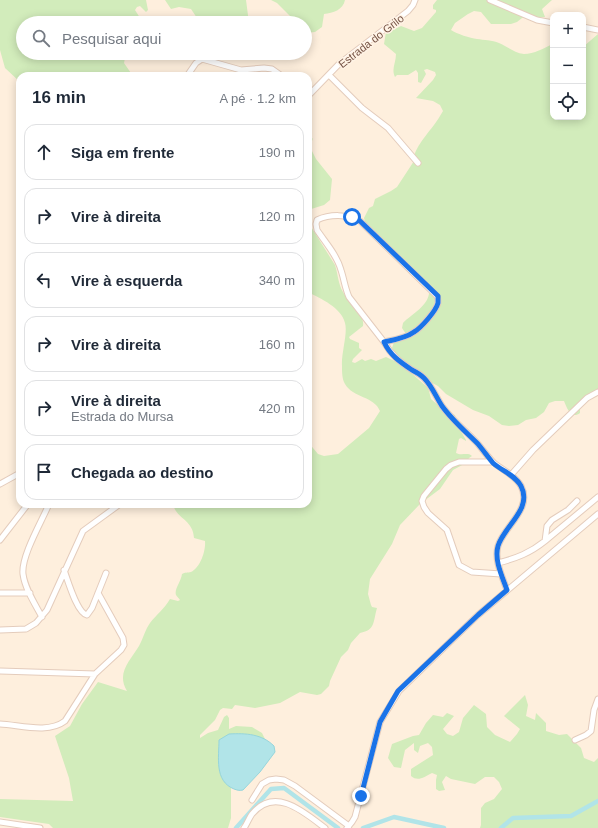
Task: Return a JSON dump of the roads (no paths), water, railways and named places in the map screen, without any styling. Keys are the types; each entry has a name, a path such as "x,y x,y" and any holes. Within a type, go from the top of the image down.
{"street":[{"name":"Estrada do Grilo","path":"312,93 339,64 408,11 414,5 415,0"},
{"path":"490,0 537,20 550,22"},
{"path":"586,28 598,30"},
{"path":"190,72 199,60"},
{"path":"209,60 241,70 272,68 277,72"},
{"path":"329,75 362,108 388,128 418,163"},
{"path":"384,342 405,337 415,332 436,308 438,296 360,221 346,216 323,217 317,220 317,230 337,260 349,297 384,342 388,351 400,363 424,378 449,414 493,462 511,475 521,487 523,498 519,514 500,540 498,547 498,563 507,590"},
{"path":"511,475 533,450 587,398 598,392"},
{"path":"493,462 459,462 446,468 424,496 422,501 428,513 447,530 460,565 472,572 501,574"},
{"path":"0,484 16,475"},
{"path":"498,563 523,556 535,549 598,497"},
{"path":"545,541 547,526 552,520 568,510 577,501"},
{"path":"0,540 25,508"},
{"path":"42,617 30,593 23,574 25,560 48,508"},
{"path":"0,630 32,627 42,617 47,610 83,531 115,508"},
{"path":"252,800 262,784 269,780 284,780 295,786 348,827 355,817 380,722 398,691 478,615 598,514"},
{"path":"64,570 80,610 84,615 89,613 106,573"},
{"path":"0,593 30,593"},
{"path":"0,724 37,728 54,727 60,725 65,721 95,674 121,650 124,645 123,638 98,594"},
{"path":"0,671 95,674"},
{"path":"575,740 591,731 594,710 598,700"},
{"path":"244,828 252,815 258,809 269,802 279,801 288,803 300,810 325,828"},
{"path":"0,822 40,828"}],"water":[{"path":"229,734 253,735 264,739 274,746 275,752 260,772 243,790 236,790 228,785 220,774 218,761 219,740"}],"waterway":[{"path":"236,828 271,789 284,788 338,828"},
{"path":"501,828 513,818 571,816 598,801"},
{"path":"363,828 394,817 444,828"}]}
